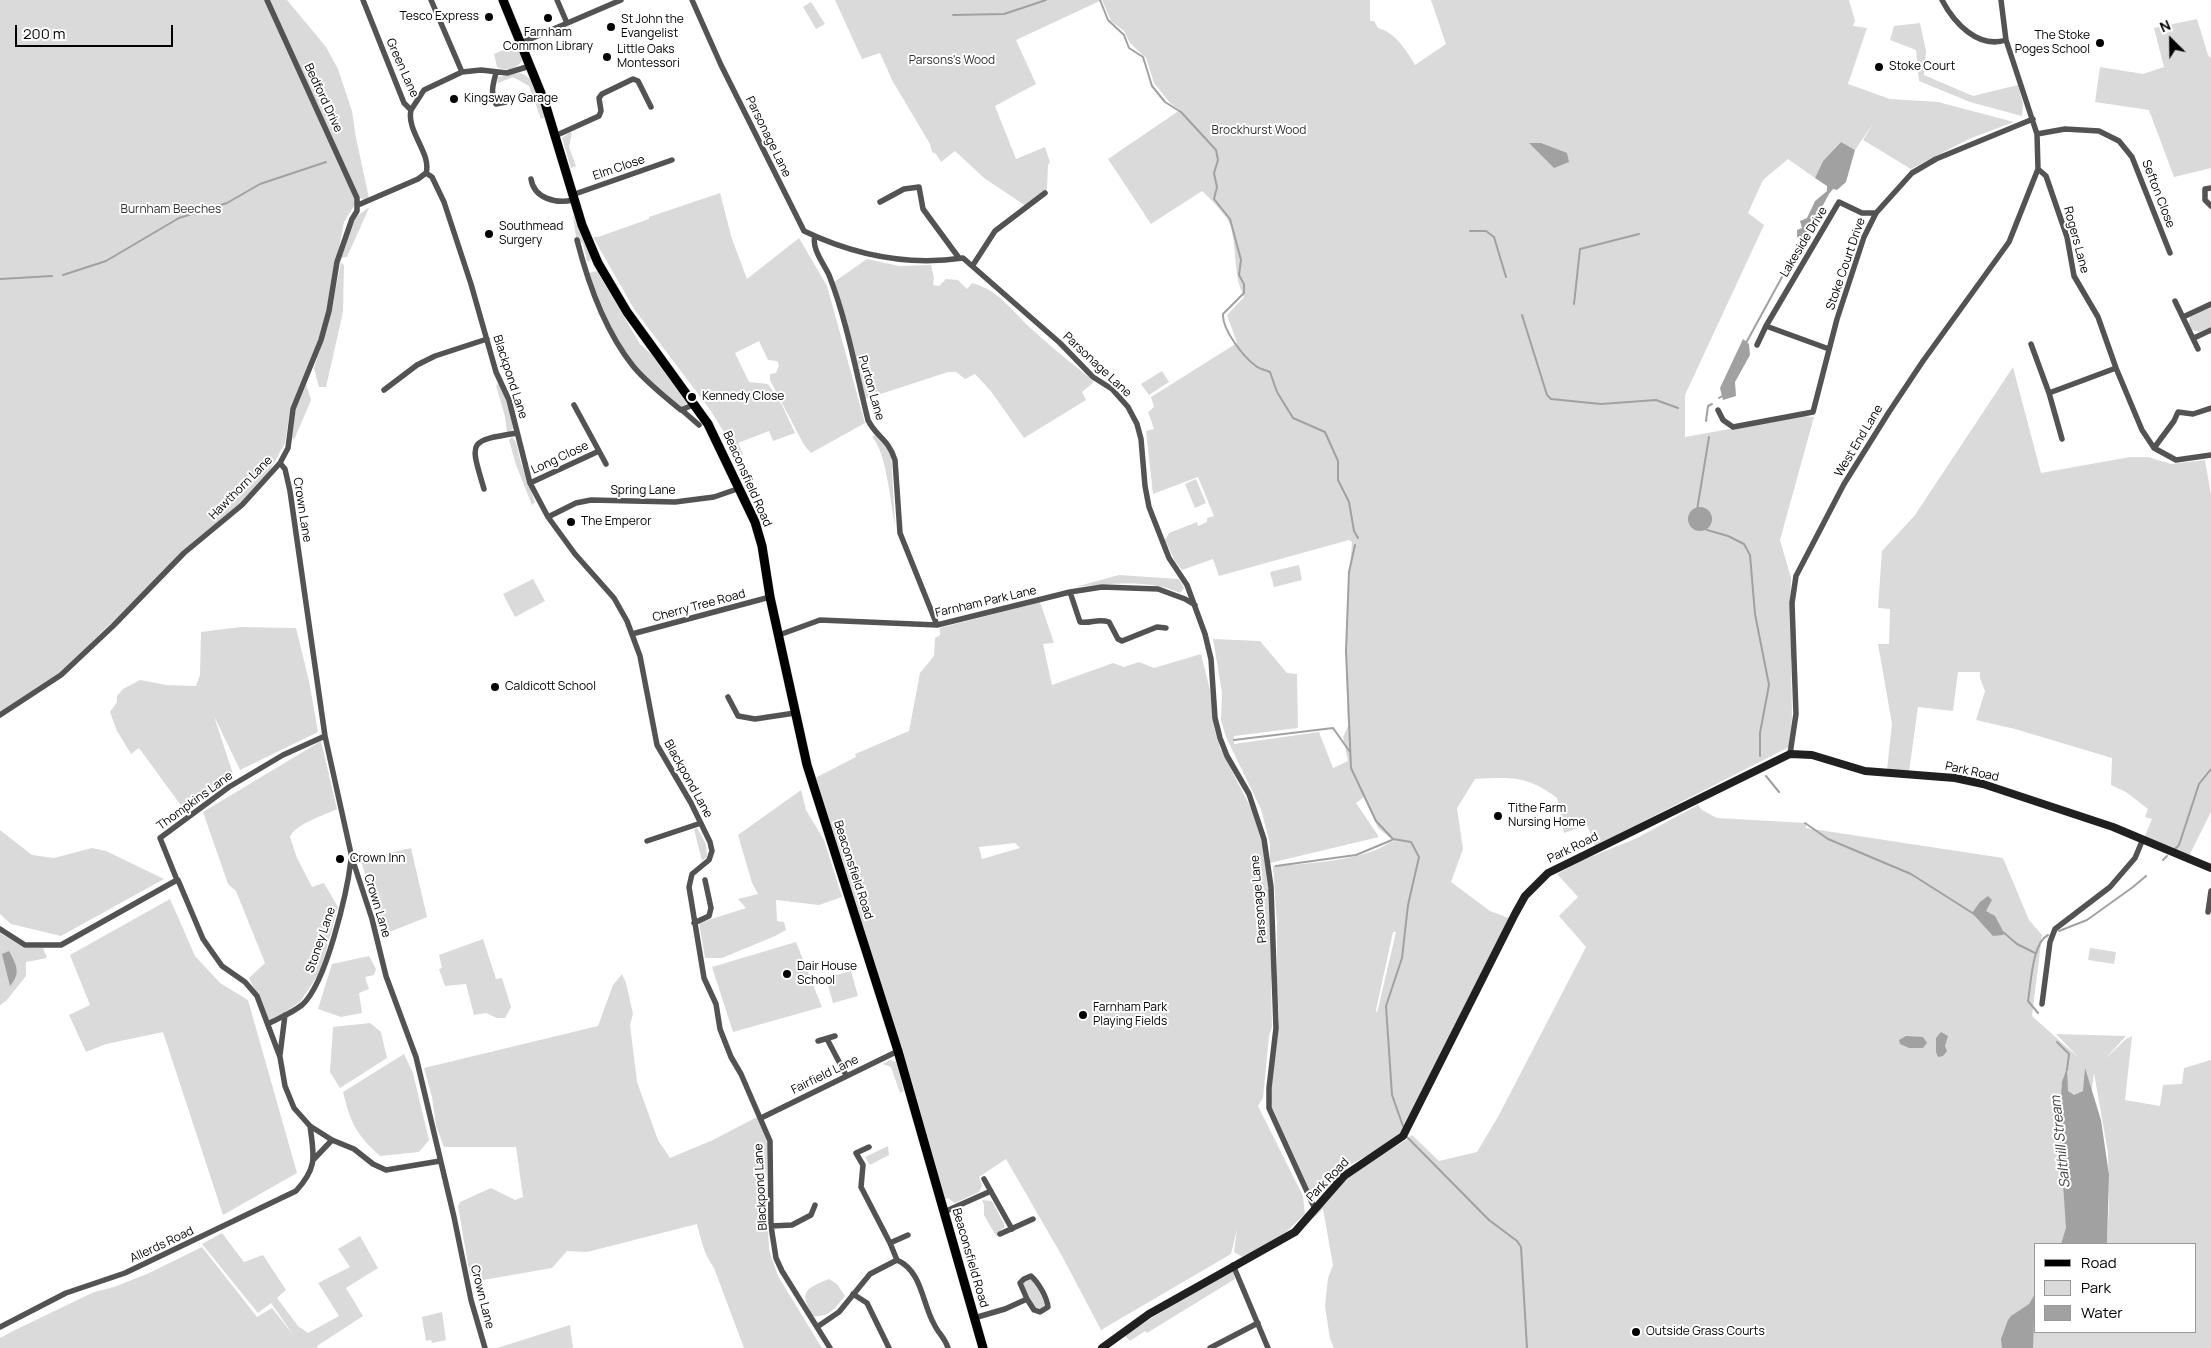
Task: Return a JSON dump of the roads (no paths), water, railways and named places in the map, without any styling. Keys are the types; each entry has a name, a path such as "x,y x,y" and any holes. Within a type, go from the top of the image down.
{"main road":[{"name":"Beaconsfield Road","path":"503,0 556,135 573,197 598,263 627,312 696,404 718,442 755,522 762,546 770,597 795,713 811,778 898,1051 983,1348"},
{"name":"Park Road","path":"1102,1348 1149,1314 1233,1265 1295,1232 1344,1176 1403,1136 1514,916 1525,896 1539,880 1561,865 1790,754 1812,755 1865,771 1956,778 1984,784 2097,821 2211,868"}],"street":[{"name":"Bedford Drive","path":"267,0 338,154 357,198 358,205"},
{"name":"Green Lane","path":"363,0 404,103 411,110 411,122 427,166 426,173"},
{"path":"431,0 462,72"},
{"path":"557,0 568,23"},
{"path":"521,43 621,0"},
{"name":"Parsonage Lane","path":"692,0 721,65 804,231 886,258 901,260 963,258 1060,343 1093,377 1112,388 1128,407 1137,424 1141,439 1145,486 1149,507 1169,558 1187,585 1206,634 1211,659 1215,718 1220,738 1227,756 1249,794 1264,839 1271,887 1276,1028 1268,1088 1269,1108 1315,1209"},
{"path":"1942,0 1966,30 1974,36 1986,43 2006,40"},
{"name":"Rogers Lane","path":"2001,0 2006,40 2037,134 2038,169 2046,176 2067,237 2074,276 2098,317 2116,368 2142,430 2154,448 2176,460 2211,455"},
{"path":"411,110 424,90 462,72 481,70 507,73 530,66"},
{"path":"496,72 492,94 494,102 496,104 506,102"},
{"path":"556,135 599,116 601,111 599,98 602,94 633,78 638,80 651,107"},
{"name":"Stoke Court Drive","path":"1718,410 1720,418 1733,427 1813,412 1829,349 1864,237 1876,213 1912,173 1936,159 2032,119"},
{"name":"Sefton Close","path":"2037,134 2065,128 2099,131 2119,141 2132,157 2170,252"},
{"name":"Elm Close","path":"573,197 672,160"},
{"name":"West End Lane","path":"1790,754 1796,714 1792,603 1796,576 1844,484 1889,412 1923,361 2009,242 2038,169"},
{"path":"358,205 418,179 426,173"},
{"name":"Blackpond Lane","path":"426,173 432,177 444,202 471,284 496,372 509,400 530,483 548,517 575,554 614,598 632,634 640,656 657,745 691,803 712,851 710,860 692,874 689,890 704,978 716,1004 720,1029 730,1057 741,1074 770,1141 771,1226 776,1258 782,1271 830,1348"},
{"path":"531,179 536,193 542,196 562,201 573,197"},
{"path":"880,202 904,189 919,188 923,208 959,258"},
{"path":"2211,188 2205,190 2205,200 2211,206"},
{"path":"973,265 996,231 1045,193"},
{"name":"Lakeside Drive","path":"1756,345 1839,202 1862,213 1876,213"},
{"name":"Hawthorn Lane","path":"0,715 61,675 113,626 184,553 242,505 280,463 288,448 293,409 321,340 329,311 337,262 358,205"},
{"name":"Purton Lane","path":"815,236 814,246 828,275 837,300 868,420 873,430 884,438 893,455 900,533 937,625"},
{"path":"577,240 607,324 631,364 699,425"},
{"path":"586,267 598,263"},
{"path":"2175,301 2198,348"},
{"path":"2183,317 2211,304"},
{"path":"1766,326 1829,349"},
{"path":"2194,338 2211,330"},
{"path":"384,390 417,365 435,356 487,339"},
{"path":"2031,344 2049,393 2062,439"},
{"path":"2049,393 2116,368"},
{"path":"683,411 696,404"},
{"name":"Long Close","path":"574,405 606,464"},
{"path":"2154,448 2174,421 2178,412 2193,414 2211,408"},
{"path":"484,488 474,452 478,442 485,438 517,433"},
{"name":"Long Close","path":"530,483 599,450"},
{"name":"Crown Lane","path":"280,463 285,469 290,492 324,736 352,858 372,919 386,976 416,1057 471,1300 485,1348"},
{"name":"Spring Lane","path":"548,517 576,503 591,500 675,502 714,497 740,488"},
{"name":"Farnham Park Lane","path":"779,635 825,620 937,625 1070,592 1102,587 1158,589 1185,599 1194,605"},
{"path":"1070,592 1080,622 1085,623 1101,619 1109,622 1118,638 1122,641 1158,624 1166,628"},
{"name":"Cherry Tree Road","path":"632,634 770,597"},
{"path":"728,697 738,716 755,718 795,713"},
{"name":"Thompkins Lane","path":"178,880 160,838 229,787 283,755 324,736"},
{"path":"647,841 701,823"},
{"path":"2042,1004 2050,942 2055,929 2110,887 2134,858 2143,839"},
{"name":"Stoney Lane","path":"268,1024 303,1004 321,975 343,907 352,858"},
{"path":"0,929 25,945 61,945 178,880 203,940 222,966 245,982 257,996 280,1057 288,1093 294,1108 310,1126 332,1140 354,1149 373,1164 386,1170 440,1161"},
{"path":"694,923 709,916 711,908 705,880"},
{"path":"2208,912 2211,891"},
{"path":"280,1057 285,1015"},
{"path":"818,1042 835,1036"},
{"path":"827,1039 846,1075"},
{"name":"Fairfield Lane","path":"761,1118 898,1051"},
{"name":"Allerds Road","path":"0,1327 66,1293 125,1274 296,1191 308,1178 314,1159 310,1126"},
{"name":"Allerds Road","path":"314,1159 332,1140"},
{"path":"868,1147 856,1153 863,1165 861,1187 897,1260 912,1270 934,1324 943,1335 948,1348"},
{"path":"984,1179 1012,1229"},
{"path":"944,1212 991,1191"},
{"path":"771,1226 792,1225 811,1216 815,1205"},
{"path":"1000,1234 1033,1219"},
{"path":"890,1243 908,1235"},
{"path":"817,1327 839,1312 870,1274 897,1260"},
{"path":"1233,1265 1268,1348"},
{"path":"1031,1276 1036,1280 1048,1302 1048,1307 1040,1312 1034,1310 1027,1299 1020,1284 1024,1279 1031,1276"},
{"path":"853,1294 867,1303 889,1348"},
{"path":"974,1318 1005,1309 1027,1299"},
{"path":"1210,1348 1258,1323"}],"water":[{"path":"1841,142 1855,150 1846,182 1837,190 1833,189 1829,194 1804,240 1797,237 1797,230 1802,228 1800,221 1807,218 1815,201 1827,191 1827,186 1815,178 1823,161"},
{"path":"1529,143 1541,143 1567,153 1569,162 1554,168"},
{"path":"1743,339 1749,344 1750,355 1735,382 1736,396 1723,400 1720,388"},
{"path":"1700,507 1709,510 1712,519 1709,528 1700,531 1691,528 1688,519 1691,510"},
{"path":"1988,896 1992,900 1986,911 1995,916 2004,933 2003,935 1993,936 1972,913 1980,902"},
{"path":"9,951 17,969 16,977 10,986 2,954"},
{"path":"1941,1032 1948,1036 1945,1046 1947,1051 1943,1056 1938,1057 1936,1038"},
{"path":"1906,1036 1923,1037 1927,1043 1923,1048 1909,1048 1900,1044 1899,1040"},
{"path":"2067,1068 2068,1091 2074,1095 2083,1091 2085,1068 2101,1120 2109,1175 2107,1243 2061,1243 2066,1228 2059,1124 2062,1082"},
{"path":"2034,1296 2033,1348 2002,1348 2001,1339 2008,1320 2029,1304"}],"waterway":[{"path":"953,15 1004,14 1046,0"},
{"path":"1100,0 1108,20 1124,35 1129,48 1143,57 1152,86 1165,102 1181,112 1216,150 1218,160 1214,173 1217,187 1214,199 1230,219 1241,260 1239,275 1244,284 1244,293 1223,314 1226,327 1234,342 1245,356 1257,367 1270,372 1277,392 1293,418 1325,432 1338,461 1338,480 1349,502 1354,531 1358,538"},
{"path":"63,275 106,261 179,218 227,203 260,184 326,162"},
{"path":"1470,231 1486,231 1494,237 1506,277"},
{"path":"1574,304 1580,249 1639,234"},
{"path":"1796,250 1801,238"},
{"path":"1746,343 1788,266"},
{"path":"0,279 52,276"},
{"path":"1522,315 1547,395 1551,399 1601,404 1656,400 1678,408"},
{"path":"1719,398 1724,395"},
{"path":"1706,421 1708,406 1712,404"},
{"path":"1697,510 1709,437"},
{"path":"1705,528 1744,544 1750,555 1755,614 1769,685 1760,733 1760,756"},
{"path":"1355,545 1349,572 1346,651 1351,768 1376,821 1393,839 1411,842 1419,857 1408,905 1402,958 1386,1006 1392,1095 1403,1126"},
{"path":"1234,740 1333,728 1350,752"},
{"name":"Salthill Stream","path":"2175,849 2179,845 2199,784 2211,769"},
{"path":"1766,776 1779,792"},
{"path":"1805,823 1828,839 1911,874 1974,914"},
{"path":"1276,866 1356,855 1392,840"},
{"name":"Salthill Stream","path":"2163,860 2167,856"},
{"name":"Salthill Stream","path":"2059,931 2087,920 2146,876"},
{"path":"2003,932 2017,944 2035,953"},
{"name":"Salthill Stream","path":"2038,1013 2028,1001 2031,975 2035,955 2043,939 2048,935"},
{"name":"Salthill Stream","path":"2057,1042 2069,1054 2067,1070"},
{"path":"1406,1136 1489,1220 1517,1241 1521,1247 1527,1348"}],"place":[{"name":"Tesco Express","path":"489,17"},
{"name":"Farnham Common Library","path":"548,18"},
{"name":"St John the Evangelist","path":"611,27"},
{"name":"The Stoke Poges School","path":"2100,43"},
{"name":"Little Oaks Montessori","path":"607,57"},
{"name":"Stoke Court","path":"1879,67"},
{"name":"Kingsway Garage","path":"454,99"},
{"name":"Southmead Surgery","path":"489,234"},
{"name":"Kennedy Close","path":"692,397"},
{"name":"The Emperor","path":"571,522"},
{"name":"Caldicott School","path":"495,687"},
{"name":"Tithe Farm Nursing Home","path":"1498,816"},
{"name":"Crown Inn","path":"340,859"},
{"name":"Dair House School","path":"787,974"},
{"name":"Farnham Park Playing Fields","path":"1083,1015"},
{"name":"Outside Grass Courts","path":"1636,1332"}],"park label":[{"name":"Parsons's Wood","path":"952,61"},
{"name":"Brockhurst Wood","path":"1259,131"},
{"name":"Burnham Beeches","path":"171,210"}]}
